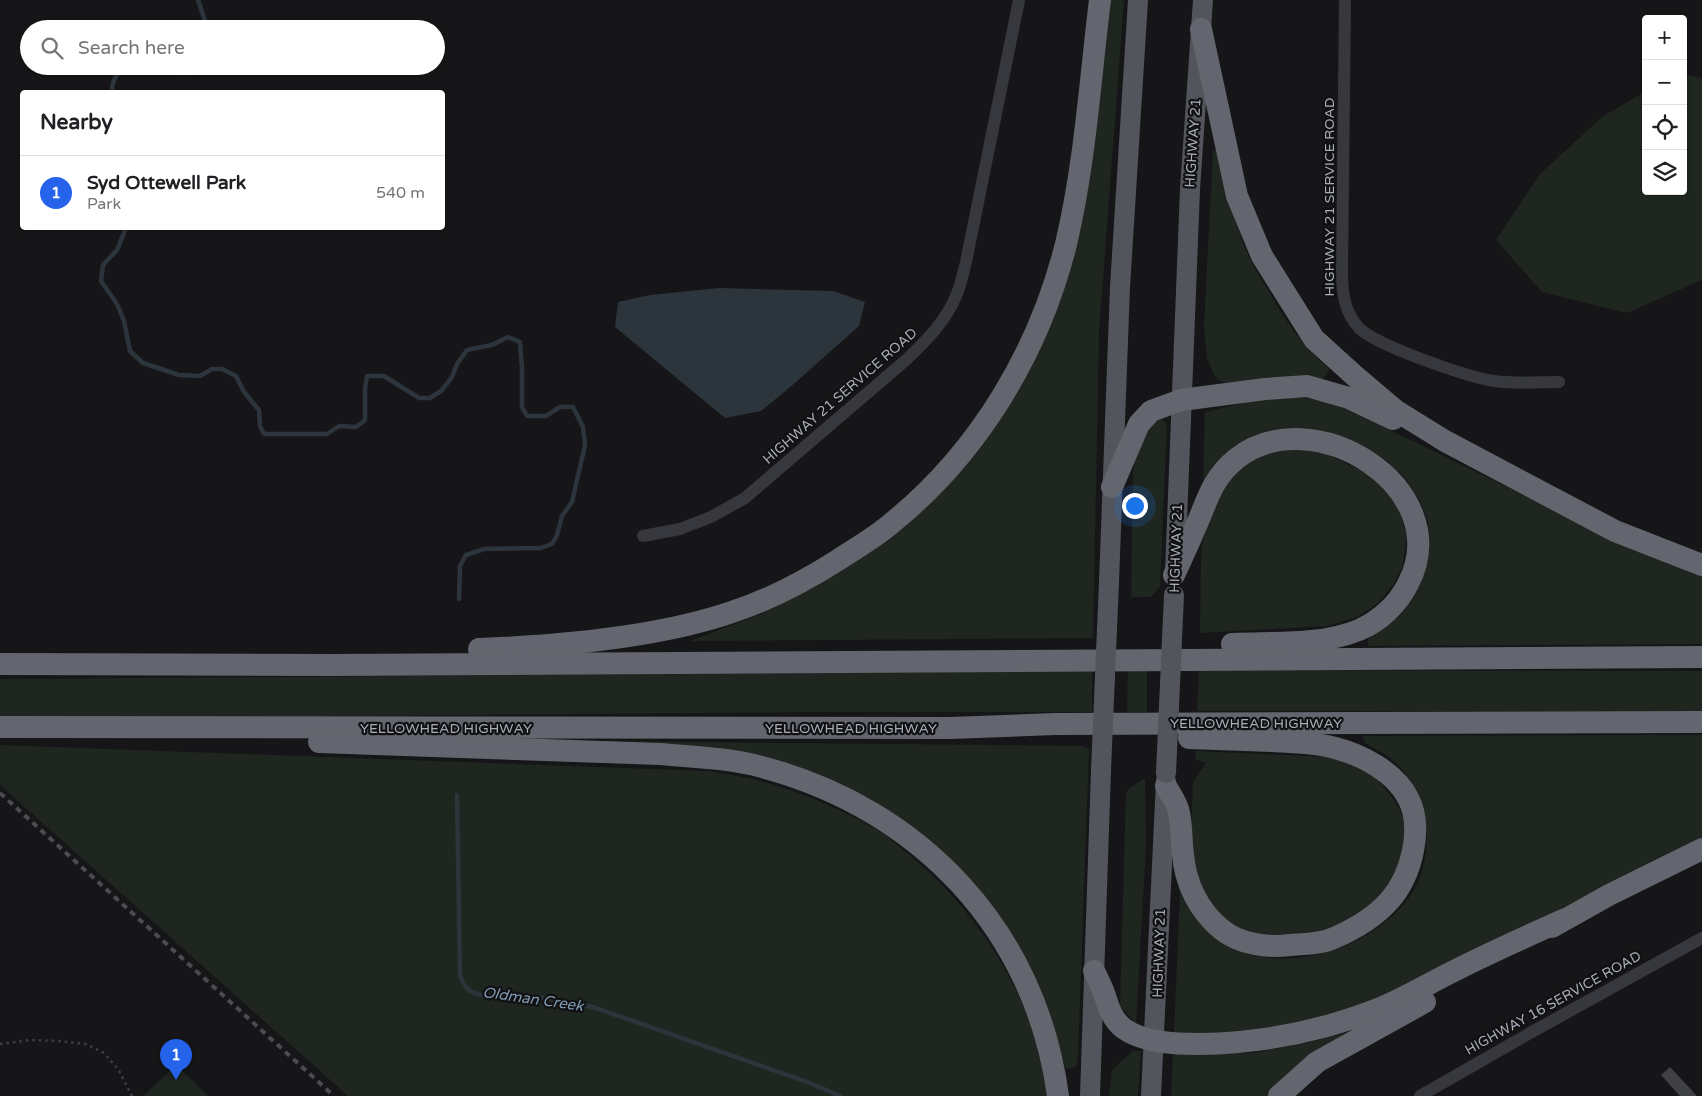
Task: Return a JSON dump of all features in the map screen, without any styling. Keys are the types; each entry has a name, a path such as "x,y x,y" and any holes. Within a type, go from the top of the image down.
{"highway":[{"path":"332,664 351,652 512,648 577,642 661,630 732,612 769,597 829,566 867,541 909,509 951,467 989,418 1026,353 1044,314 1065,245 1076,196 1100,0"},
{"path":"1201,29 1237,196 1262,256 1314,339 1395,410 1445,441 1615,531 1702,565"},
{"path":"1112,487 1139,424 1151,411 1181,400 1265,389 1307,386 1349,398 1392,419 1445,441"},
{"path":"1174,585 1208,493 1217,478 1244,454 1266,443 1304,438 1329,443 1368,462 1382,472 1409,502 1415,518 1418,538 1418,551 1412,578 1398,601 1376,622 1344,635 1319,641 1226,644 1204,659"},
{"path":"0,664 1702,657"},
{"name":"YELLOWHEAD HIGHWAY","path":"0,727 950,728 1055,724 1702,722"},
{"path":"61,727 225,739 660,754 711,758 760,767 796,777 841,796 894,826 935,859 969,894 996,929 1033,997 1048,1044 1058,1096"},
{"path":"950,728 1302,742 1334,747 1372,764 1396,782 1408,798 1415,820 1414,849 1400,887 1385,906 1365,922 1332,939 1279,946 1252,943 1235,938 1222,930 1199,904 1188,881 1183,857 1179,811 1166,780"},
{"path":"1279,1096 1317,1062 1499,960 1564,920 1647,875 1702,849"},
{"path":"1094,971 1114,1019 1124,1028 1135,1034 1155,1040 1186,1044 1243,1042 1309,1030 1348,1020 1380,1008 1502,947 1564,920"}],"main road":[{"path":"1090,1096 1120,287 1138,0"},
{"name":"HIGHWAY 21","path":"1151,1096 1155,1040 1190,189 1203,0"}],"street":[{"name":"HIGHWAY 21 SERVICE ROAD","path":"643,536 680,529 711,517 745,498 906,360 946,316 956,296 966,262 1019,0"},
{"name":"HIGHWAY 21 SERVICE ROAD","path":"1345,0 1342,295 1347,310 1360,329 1381,343 1457,371 1493,381 1521,383 1559,382"},
{"name":"HIGHWAY 16 SERVICE ROAD","path":"1420,1096 1702,938"}],"path":[{"path":"0,1044 30,1040 86,1044 104,1053 118,1069 132,1096"}],"shaded area":[{"path":"1111,0 1124,0 1099,332 1093,638 690,641 759,615 813,586 973,454 994,429 1015,396 1096,129"},
{"path":"1687,76 1702,78 1702,280 1627,313 1542,292 1496,240 1540,174 1602,117 1642,93 1642,195 1687,195"},
{"path":"1213,150 1217,150 1235,219 1250,259 1283,316 1312,353 1330,369 1322,380 1229,384 1218,380 1213,373 1207,358 1204,326"},
{"path":"719,288 833,291 865,302 859,326 795,383 761,411 725,418 615,327 618,302 650,295"},
{"path":"1292,397 1338,405 1594,529 1702,573 1702,644 1368,646 1368,639 1399,617 1417,593 1426,565 1429,541 1428,521 1418,497 1404,477 1384,459 1344,438 1303,428 1269,430 1243,442 1213,466 1203,481 1205,412 1256,400"},
{"path":"1160,418 1167,424 1160,587 1151,597 1131,597 1133,470 1137,450 1150,422"},
{"path":"1290,447 1319,450 1374,477 1399,507 1407,536 1402,568 1393,585 1378,603 1357,617 1328,626 1200,633 1201,556 1206,518 1213,500 1247,460"},
{"path":"1128,668 1147,669 1147,712 1127,712"},
{"path":"1199,670 1702,671 1702,711 1197,711"},
{"path":"1092,671 1092,712 808,712 0,719 0,679"},
{"path":"1702,735 1702,840 1419,981 1333,1017 1239,1035 1174,1033 1180,892 1183,892 1242,952 1250,955 1285,959 1328,952 1349,944 1387,920 1403,905 1415,888 1422,871 1427,842 1426,823 1422,806 1416,790 1401,768 1389,757 1367,744 1362,737"},
{"path":"595,741 1082,746 1089,749 1078,1056 1076,1067 1066,1069 1059,1046 1024,960 854,792"},
{"path":"0,745 708,771 757,780 794,791 840,810 885,835 940,882 955,899 984,935 1008,974 1024,1006 1040,1057 1049,1096 348,1096 0,785"},
{"path":"1196,751 1331,757 1353,764 1370,774 1381,783 1397,804 1408,828 1397,879 1363,915 1321,936 1263,936 1244,930 1226,920 1212,907 1197,879 1191,835 1193,782 1206,763 1195,759"},
{"path":"1145,779 1146,845 1136,1024 1120,1006 1126,792"},
{"path":"1348,1032 1275,1087 1267,1096 1171,1096 1173,1056 1176,1054 1253,1053 1307,1043"},
{"path":"1133,1051 1141,1051 1138,1096 1109,1096 1112,1070"},
{"path":"176,1065 208,1096 143,1096"}],"building":[{"path":"1670,1067 1697,1096 1680,1096 1661,1075"}],"waterway":[{"name":"Oldman Creek","path":"198,0 205,20"},
{"name":"Oldman Creek","path":"112,90 113,83 118,75"},
{"name":"Oldman Creek","path":"125,230 117,250 103,265 101,281 117,304 124,321 130,351 143,363 179,375 200,376 212,369 222,369 236,376 244,392 259,410 260,426 264,434 327,434 339,426 356,427 365,420 367,376 384,376 419,398 430,398 441,391 452,377 457,364 467,350 492,345 508,337 520,342 522,407 527,416 546,416 560,407 573,407 583,427 585,445 572,502 562,516 557,535 552,544 541,548 484,549 466,555 460,566 459,599"},
{"name":"Oldman Creek","path":"457,795 460,976 464,985 470,991 487,996 545,998 596,1008 810,1083 840,1096"}],"railway":[{"path":"0,793 334,1096"}],"place":[{"name":"Syd Ottewell Park","path":"176,1080"}]}
